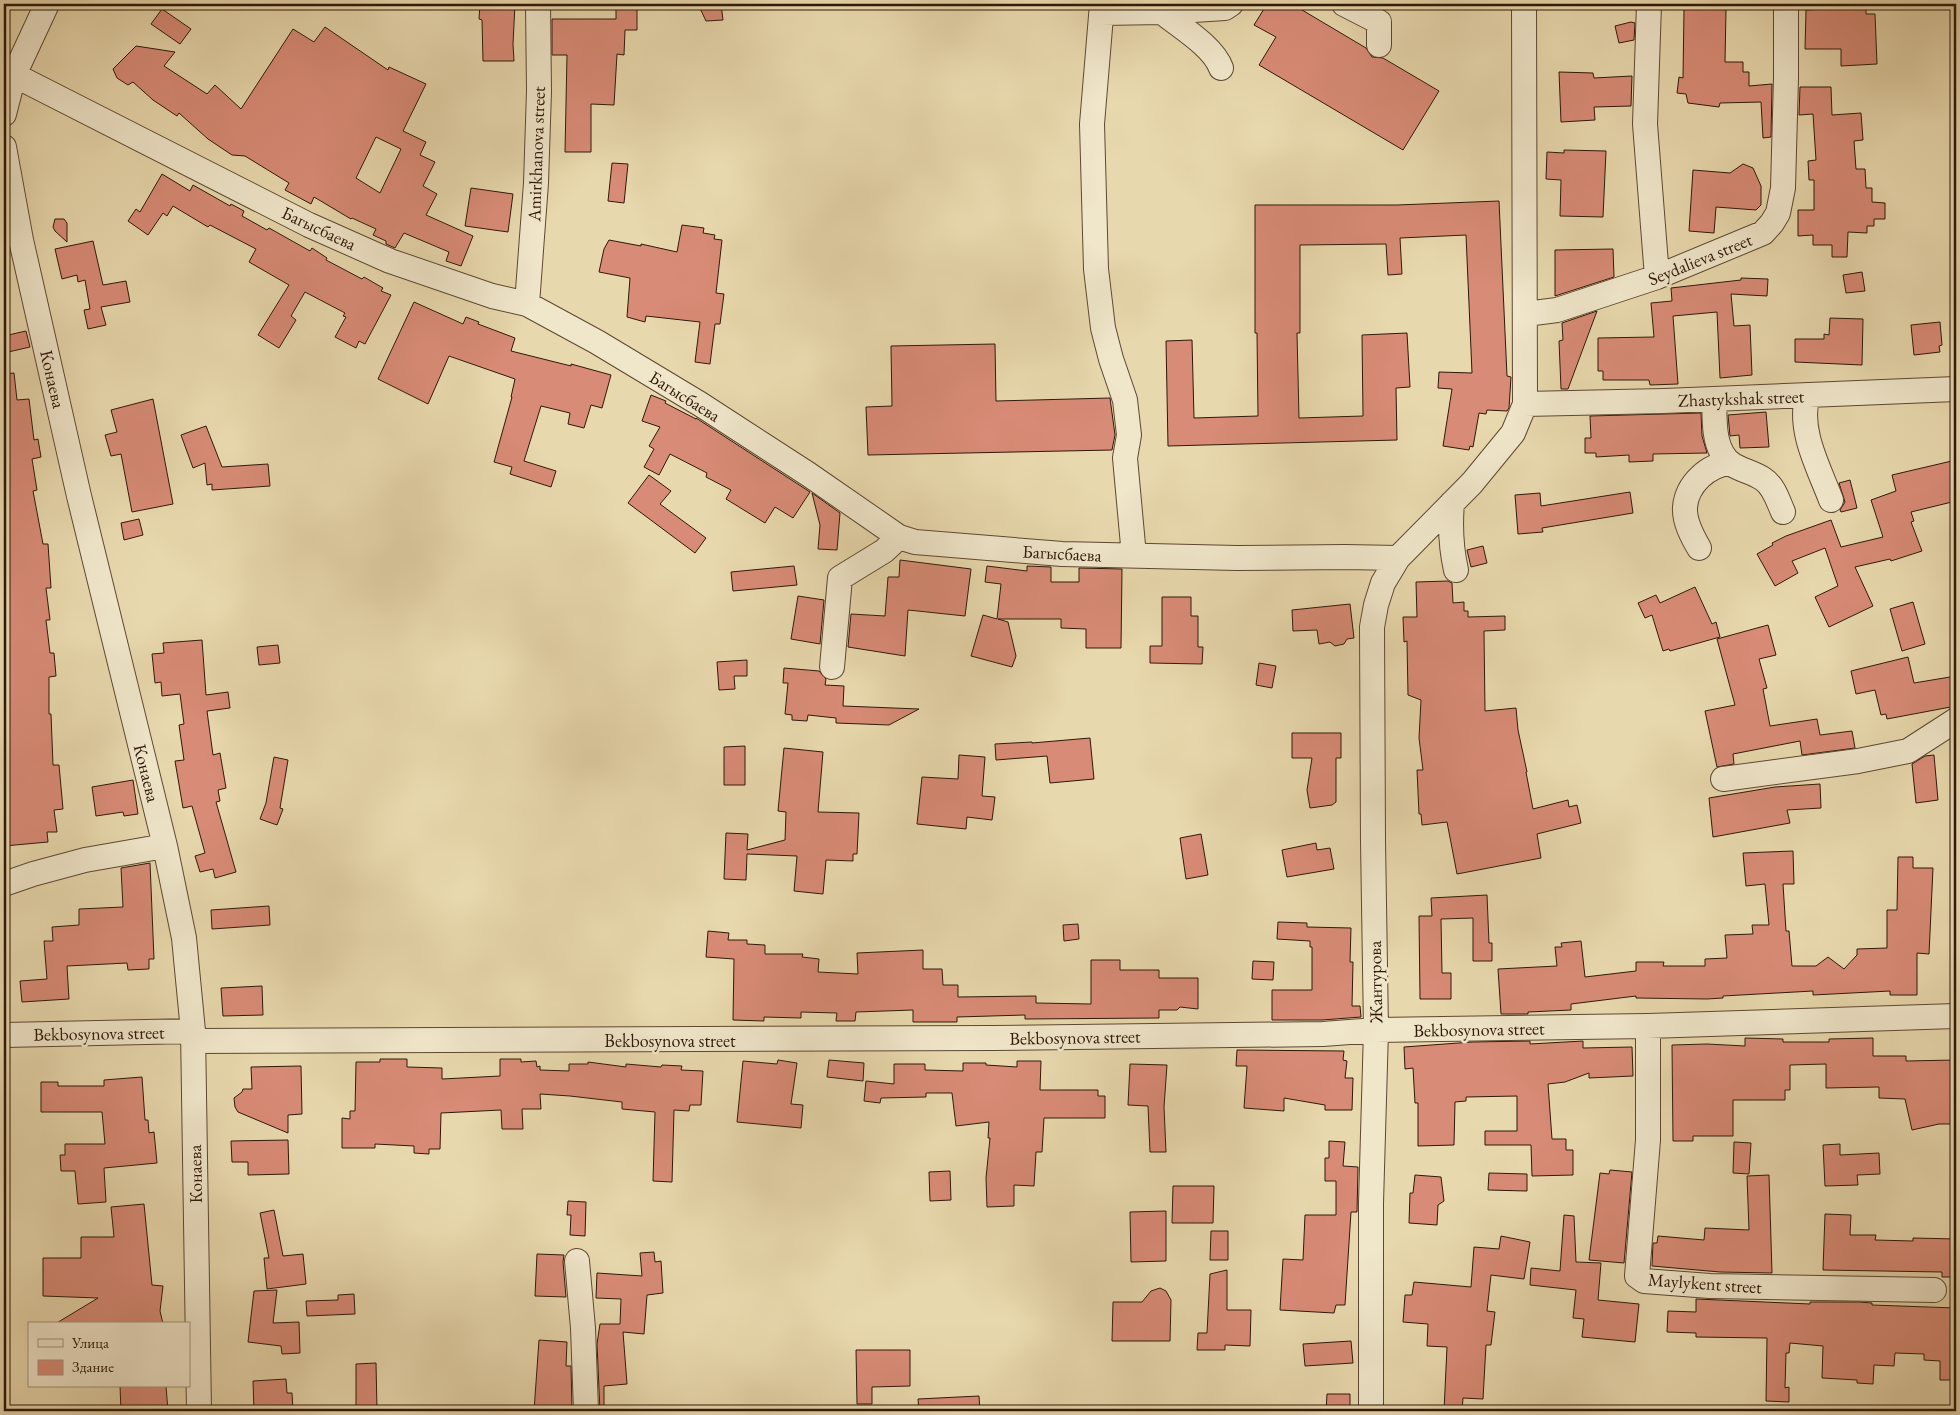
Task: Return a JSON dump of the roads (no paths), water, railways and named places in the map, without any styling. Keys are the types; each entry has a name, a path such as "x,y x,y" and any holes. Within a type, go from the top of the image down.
{"street":[{"path":"4,114 9,75 48,4"},
{"name":"Amirkhanova street","path":"527,304 536,183 539,91 538,4"},
{"path":"1134,556 1125,458 1129,435 1125,400 1103,328 1096,269 1092,124 1102,8 1162,12 1194,7 1225,8 1231,4"},
{"path":"1344,4 1378,22 1379,44"},
{"path":"1398,558 1472,483 1513,433 1525,404 1524,4"},
{"path":"1649,4 1645,124 1657,277"},
{"name":"Seydalieva street","path":"1526,314 1557,310 1657,277 1763,233 1772,223 1778,213 1783,188 1786,4"},
{"path":"1162,12 1206,48 1218,61 1221,68"},
{"name":"Багысбаева","path":"9,75 309,225 381,257 492,296 527,304 597,342 700,404 808,474 899,537 915,542 1062,554 1237,558 1345,556 1398,558"},
{"name":"Конаева","path":"4,147 21,240 79,496 165,846 184,938 193,1036 199,1411"},
{"name":"Zhastykshak street","path":"1525,404 1714,399 1956,389"},
{"path":"1808,395 1804,407 1809,444 1831,500"},
{"path":"1714,399 1718,443 1722,453 1721,466"},
{"path":"1699,548 1693,537 1685,507 1688,494 1696,481 1721,466 1738,469 1763,479 1769,484 1783,512"},
{"path":"1452,503 1450,522 1452,554 1456,570"},
{"path":"832,667 834,626 840,578 884,552 899,537"},
{"name":"Жантурова","path":"1371,1411 1371,1203 1376,1030 1372,627 1383,583 1398,558"},
{"path":"1723,779 1858,761 1908,751 1956,720"},
{"path":"4,884 85,860 165,846"},
{"name":"Bekbosynova street","path":"4,1035 992,1038 1323,1034 1376,1030 1648,1026 1956,1016"},
{"name":"Maylykent street","path":"1648,1026 1648,1140 1637,1276 1644,1281 1710,1286 1934,1290"},
{"path":"576,1261 583,1328 586,1411"}]}
